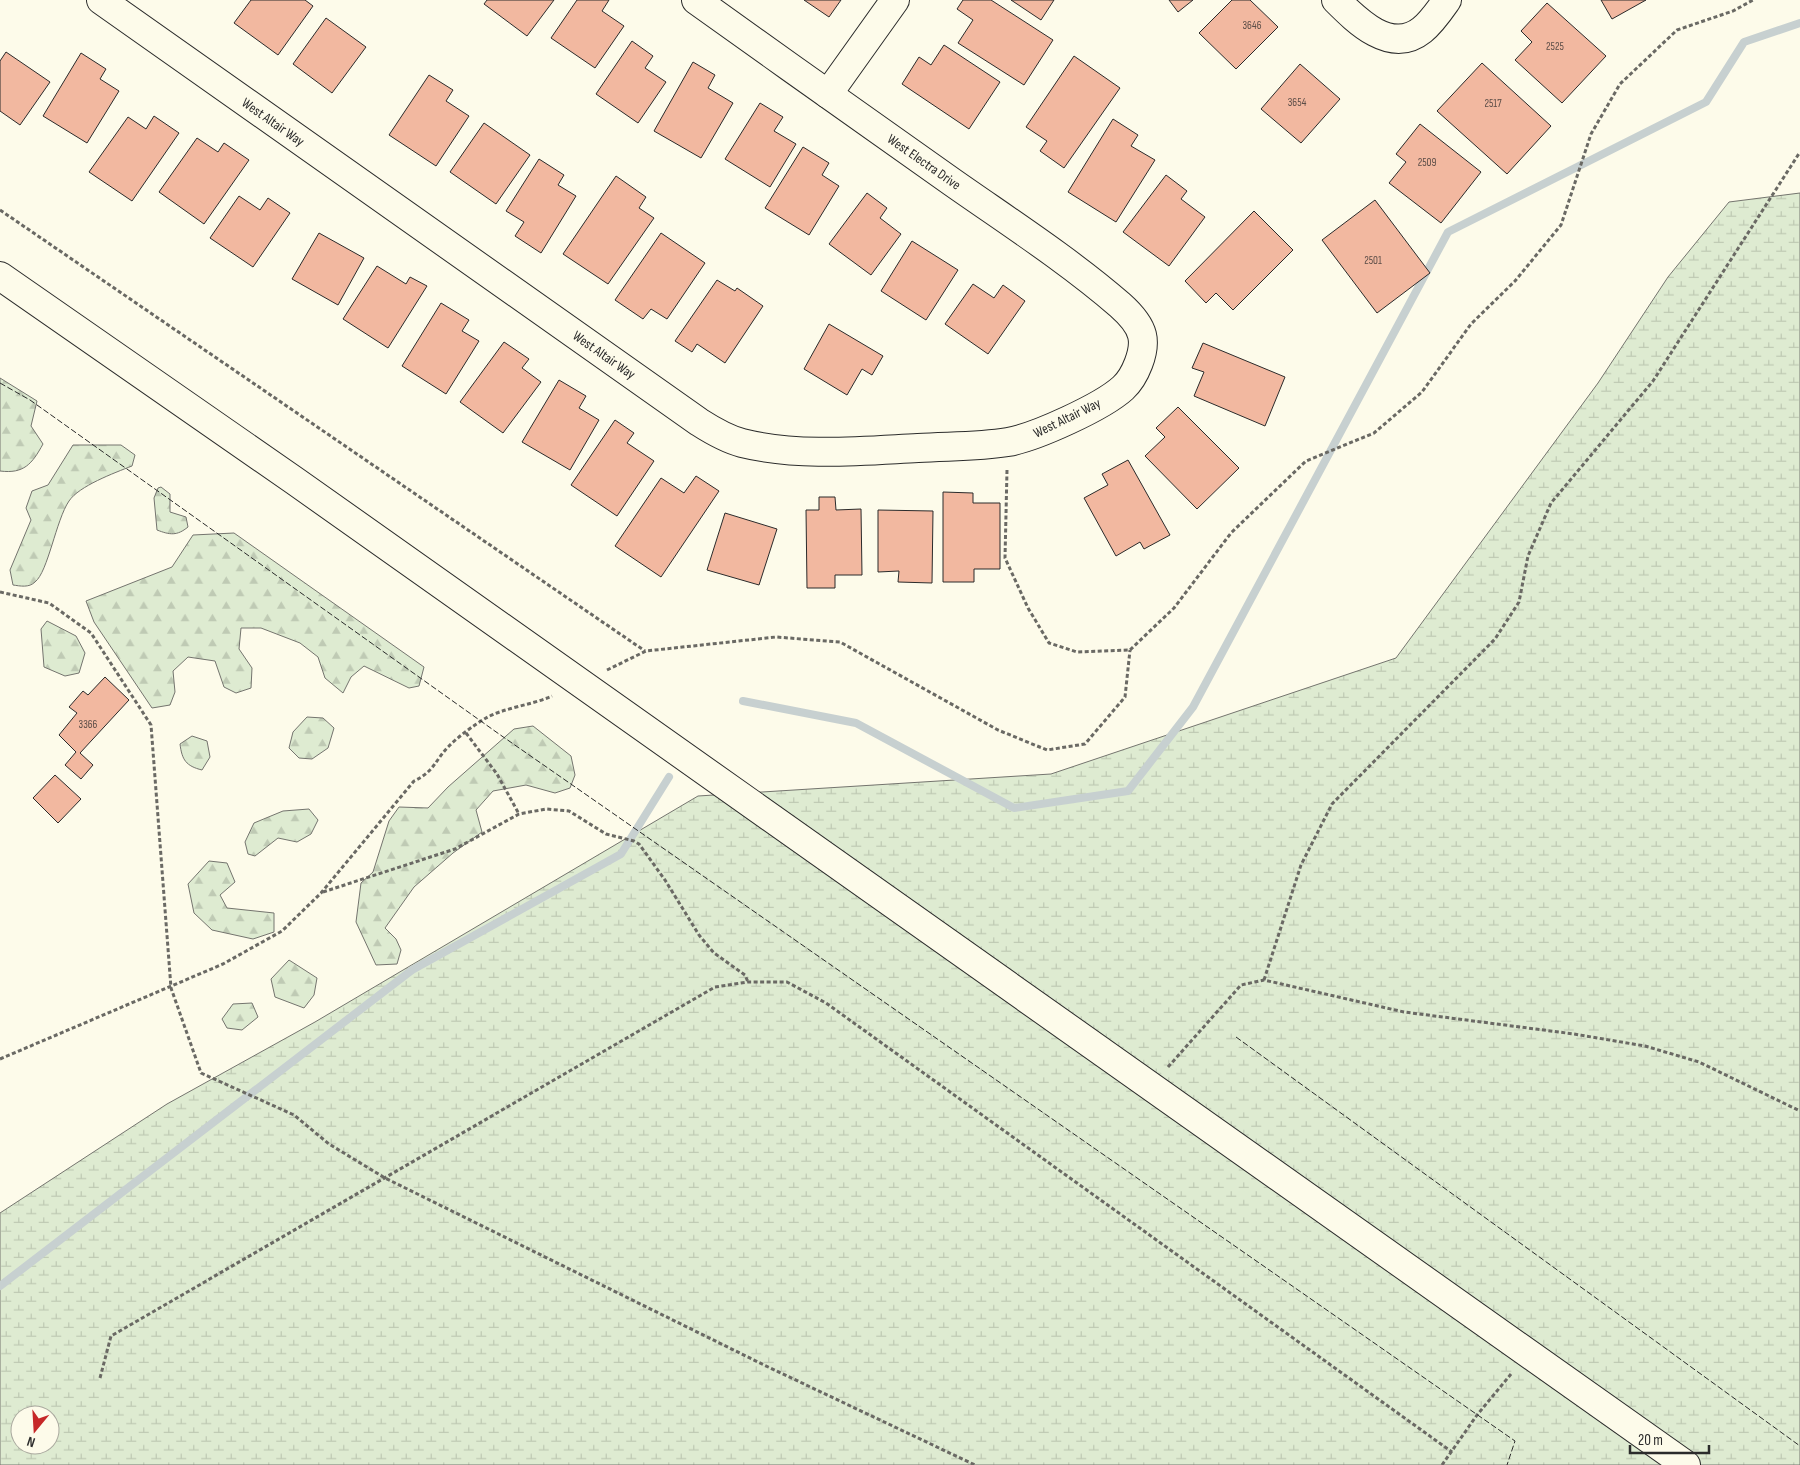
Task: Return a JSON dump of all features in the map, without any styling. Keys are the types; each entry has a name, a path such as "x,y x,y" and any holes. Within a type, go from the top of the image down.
{"street":[{"name":"West Altair Way","path":"101,0 699,422 723,437 769,448 828,451 1008,442 1051,428 1108,399 1124,387 1133,375 1139,360 1143,346 1142,335"},
{"name":"West Electra Drive","path":"696,0 1075,269 1126,311 1138,326 1142,335"},
{"path":"828,94 895,0"},
{"path":"1336,0 1360,24 1373,32 1400,38 1420,32 1447,0"},
{"path":"0,276 988,970 1150,1088 1686,1465"}],"path":[{"path":"0,210 646,651 776,637 840,642 998,730 1047,750 1085,744 1125,697 1130,650 1174,608 1231,533 1306,461 1374,433 1422,392 1472,324 1515,281 1561,225 1591,134 1620,84 1677,30 1733,12 1753,0"},
{"path":"1264,980 1301,865 1332,804 1495,639 1519,602 1528,556 1551,503 1653,381 1800,152"},
{"path":"1008,442 1005,558 1028,608 1049,642 1077,652 1130,650"},
{"path":"0,592 49,603 90,633 151,725 171,988 201,1073 265,1104 294,1115 330,1144 386,1178 764,1365 975,1465"},
{"path":"0,1059 224,964 282,931 321,892 414,781 431,771 449,746 487,717 539,702"},
{"path":"466,733 497,774 519,814"},
{"path":"321,892 455,849 519,814 546,809 569,811 606,834 634,840 665,880 699,935 714,953 745,975 748,982"},
{"path":"1150,1088 1241,985 1264,980 1404,1012 1574,1034 1645,1046 1699,1062 1800,1111"},
{"path":"100,1378 111,1336 715,987 748,982 787,982 826,1003 1452,1452"},
{"path":"1442,1465 1478,1415 1528,1353"}],"green space":[{"path":"1800,193 1800,1465 0,1465 0,1213 167,1104 315,1022 698,796 1051,774 1396,658 1598,383 1668,277 1729,202"},
{"path":"0,378 37,401 31,426 43,444 35,457 26,466 8,472 0,471"},
{"path":"73,445 121,445 135,455 132,466 98,480 74,495 64,510 40,576 30,585 13,585 10,570 31,520 26,508 32,491 48,485"},
{"path":"161,487 170,494 170,512 186,517 188,527 180,532 170,534 157,530 154,498 158,488"},
{"path":"234,533 424,667 419,686 409,688 364,666 351,677 343,693 325,678 318,657 300,643 261,628 241,628 239,649 252,668 251,688 236,693 224,687 215,661 188,657 173,671 175,692 170,705 152,708 94,622 86,601 172,567 193,535"},
{"path":"47,621 76,636 85,653 79,673 65,676 44,667 41,629"},
{"path":"307,717 323,718 334,728 328,748 312,759 299,758 289,748 293,732"},
{"path":"533,726 571,756 575,775 570,788 555,793 526,785 493,791 476,810 482,832 453,853 414,887 385,928 396,939 401,950 397,964 376,965 356,922 361,883 373,872 389,821 399,807 428,808 448,787 514,729"},
{"path":"192,736 207,741 210,757 202,770 189,764 182,754 180,744"},
{"path":"309,809 318,820 311,834 297,842 278,838 255,856 248,854 245,842 254,823 283,811"},
{"path":"209,861 227,863 235,882 220,895 227,908 274,913 274,932 253,939 212,930 194,913 188,884"},
{"path":"289,960 317,978 314,995 304,1008 275,997 271,979"},
{"path":"252,1003 258,1017 242,1030 227,1028 222,1019 233,1004"}],"building":[{"path":"251,0 305,0 313,6 278,55 234,23"},
{"path":"487,0 554,0 527,36 484,4"},
{"path":"577,0 609,0 602,11 624,26 595,68 551,38"},
{"path":"804,0 841,0 829,17"},
{"path":"963,0 991,0 1053,40 1024,85 958,43 973,20 957,9"},
{"path":"1011,0 1054,0 1041,20"},
{"path":"1169,0 1193,0 1178,12"},
{"path":"1232,0 1250,0 1278,27 1236,69 1199,33"},
{"path":"1601,0 1646,0 1612,19"},
{"path":"1547,3 1606,56 1562,103 1515,60 1532,42 1521,31"},
{"path":"326,18 366,47 332,93 293,64"},
{"path":"632,41 653,56 645,68 666,82 638,123 596,94"},
{"path":"944,45 1000,82 969,129 902,84 919,57 931,65"},
{"path":"6,52 50,82 20,125 0,111 0,61"},
{"path":"81,53 106,69 100,79 119,91 87,143 43,116"},
{"path":"1074,56 1120,88 1064,168 1040,151 1047,141 1026,127"},
{"path":"693,62 715,75 708,88 733,103 701,158 654,131"},
{"path":"1482,63 1551,126 1507,174 1437,111"},
{"path":"1300,64 1340,99 1301,143 1261,109"},
{"path":"429,75 453,90 446,101 469,116 436,166 389,135"},
{"path":"760,103 783,117 774,131 796,144 770,187 725,159"},
{"path":"154,116 179,133 132,201 89,172 128,117 146,129"},
{"path":"1113,119 1138,135 1131,146 1155,160 1116,222 1068,192"},
{"path":"484,123 530,155 496,204 450,172"},
{"path":"1420,124 1481,172 1441,223 1389,183 1406,162 1396,154"},
{"path":"197,138 218,152 224,143 249,160 204,224 159,192"},
{"path":"803,147 829,163 822,175 839,186 809,235 765,208"},
{"path":"539,159 564,175 558,185 576,196 541,253 515,236 524,222 506,211"},
{"path":"1166,175 1187,191 1181,199 1205,217 1169,266 1123,232"},
{"path":"616,176 646,197 639,208 654,218 608,284 563,254"},
{"path":"867,193 887,208 880,218 901,234 871,275 829,244"},
{"path":"239,196 260,210 268,198 290,213 253,267 210,238"},
{"path":"1375,200 1430,273 1377,313 1322,240"},
{"path":"1254,211 1293,250 1233,310 1216,293 1206,303 1185,281"},
{"path":"319,233 364,258 338,305 292,279"},
{"path":"661,233 705,263 667,319 651,309 643,319 615,300"},
{"path":"912,241 958,270 926,320 881,291"},
{"path":"377,266 406,284 410,277 427,286 388,348 343,319"},
{"path":"717,280 735,291 737,288 763,306 725,363 697,344 692,352 675,341"},
{"path":"973,284 994,298 1003,285 1025,301 988,354 945,324"},
{"path":"441,303 469,320 462,331 479,341 446,394 402,366"},
{"path":"829,324 883,356 872,375 862,369 847,395 804,369"},
{"path":"504,342 529,359 522,368 541,382 503,433 460,402"},
{"path":"1203,343 1285,377 1265,426 1194,396 1204,372 1192,368"},
{"path":"559,380 586,396 579,408 599,420 570,470 522,442"},
{"path":"1178,407 1239,468 1197,509 1145,456 1165,437 1156,428"},
{"path":"615,420 634,433 627,443 654,461 617,516 571,485"},
{"path":"1128,460 1170,535 1144,549 1140,542 1116,556 1084,498 1108,485 1102,474"},
{"path":"696,476 719,491 661,577 615,546 661,478 684,493"},
{"path":"943,492 973,493 973,503 1000,503 1000,569 974,569 974,582 943,582"},
{"path":"819,497 835,497 836,510 861,509 862,575 835,575 835,588 807,588 806,510 819,510"},
{"path":"878,510 933,511 932,583 898,582 899,571 878,572"},
{"path":"725,513 777,529 759,585 707,570"},
{"path":"105,677 129,700 80,753 93,765 81,779 65,765 76,752 59,735 77,713 69,707 83,691 88,695"},
{"path":"55,775 81,799 58,823 33,798"}],"waterway":[{"path":"743,701 856,723 1014,808 1128,791 1193,707 1448,232 1706,102 1744,42 1800,23"},
{"path":"0,1286 412,970 621,854 669,777"}],"fence":[{"path":"0,383 30,400 499,734 1515,1441 1507,1465"},
{"path":"1236,1037 1800,1446"}]}
